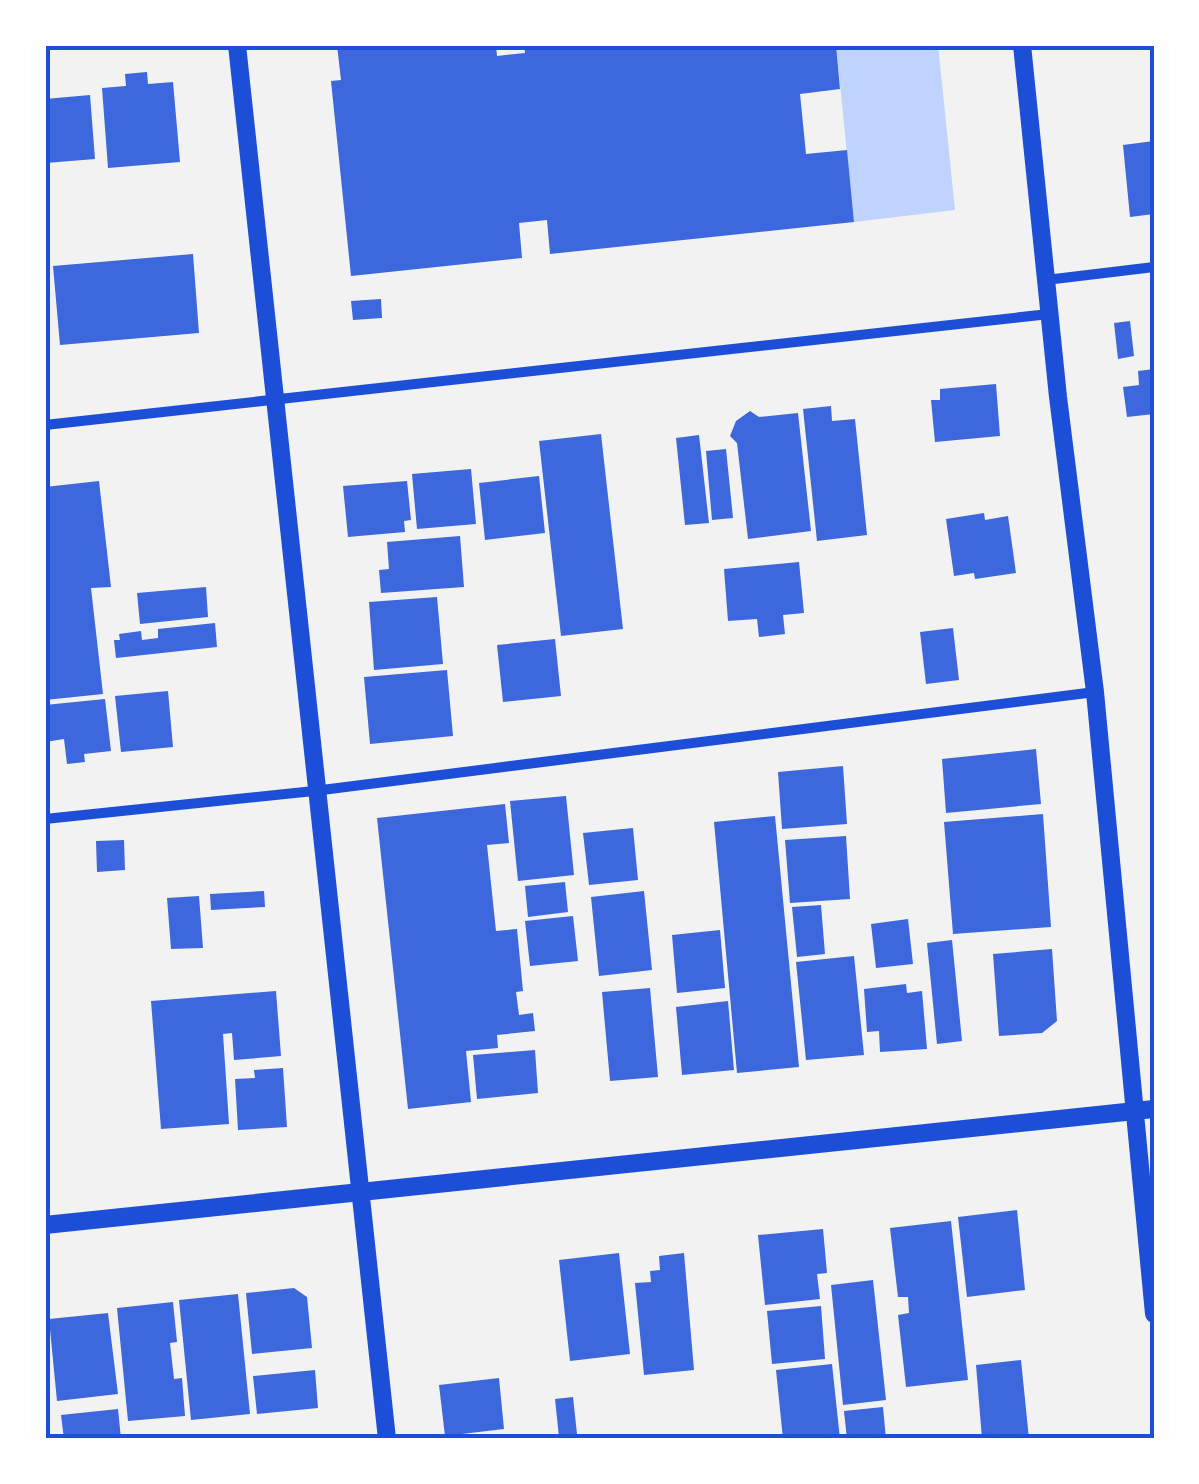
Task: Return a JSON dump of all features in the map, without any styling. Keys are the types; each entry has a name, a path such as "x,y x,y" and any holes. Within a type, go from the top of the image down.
{"street":[{"path":"238,45 314,790 387,1439"},
{"path":"1022,45 1049,314 1145,1110 1154,1314"},
{"path":"1046,280 1154,267"},
{"path":"45,424 1049,314"},
{"path":"45,818 314,790 1095,692"},
{"path":"45,1225 1145,1110"}],"water":[{"path":"836,45 938,45 955,210 854,222"}],"building":[{"path":"337,45 496,45 497,56 525,53 524,45 836,45 840,89 800,94 806,154 847,150 854,222 550,254 547,220 519,223 522,258 351,276 331,81 341,80"},
{"path":"147,72 148,84 173,82 180,162 108,168 102,88 126,86 125,74"},
{"path":"90,95 95,159 46,163 45,99"},
{"path":"1154,141 1154,214 1130,217 1123,145"},
{"path":"193,254 199,333 60,345 53,266"},
{"path":"381,299 382,318 353,320 351,301"},
{"path":"1130,321 1134,356 1118,359 1114,323"},
{"path":"1154,369 1154,414 1127,417 1123,387 1139,385 1138,371"},
{"path":"996,384 1000,436 935,442 931,400 940,400 940,389"},
{"path":"831,406 832,421 855,419 867,535 817,541 803,409"},
{"path":"750,411 759,417 798,413 811,531 748,539 737,443 730,436 736,421"},
{"path":"601,434 623,629 561,636 539,441"},
{"path":"699,435 709,523 685,525 676,438"},
{"path":"726,449 733,518 712,520 706,451"},
{"path":"471,469 476,524 417,529 412,474"},
{"path":"539,476 545,533 485,540 479,483"},
{"path":"99,481 111,587 91,588 103,694 45,700 45,487"},
{"path":"407,481 411,520 404,521 405,532 348,537 343,486"},
{"path":"984,513 985,520 1008,516 1016,573 975,579 974,573 954,576 946,519"},
{"path":"460,536 464,587 381,593 379,570 389,569 387,542"},
{"path":"799,562 804,613 783,615 785,634 759,637 757,619 728,621 724,569"},
{"path":"206,587 208,617 140,624 137,593"},
{"path":"437,597 443,664 374,670 369,602"},
{"path":"215,623 217,647 116,658 114,640 120,640 119,634 141,631 142,640 158,638 158,629"},
{"path":"953,628 959,680 926,684 920,632"},
{"path":"555,639 561,696 503,702 497,645"},
{"path":"447,670 453,736 370,744 364,677"},
{"path":"168,691 173,747 121,752 115,696"},
{"path":"105,699 111,751 84,754 85,762 67,764 64,739 45,742 45,705"},
{"path":"1036,749 1041,804 946,813 942,759"},
{"path":"843,766 847,824 782,829 778,772"},
{"path":"566,796 574,875 518,881 510,801"},
{"path":"505,804 509,843 487,845 496,931 517,929 523,991 516,992 519,1015 533,1013 535,1031 497,1035 498,1048 466,1051 471,1102 408,1109 377,818"},
{"path":"1043,814 1051,927 953,934 944,822"},
{"path":"775,816 799,1067 737,1073 714,822"},
{"path":"633,828 638,880 589,885 583,833"},
{"path":"846,836 850,899 790,903 785,840"},
{"path":"124,840 125,870 97,872 96,841"},
{"path":"565,882 568,912 528,917 525,886"},
{"path":"264,891 265,907 211,910 210,894"},
{"path":"644,891 652,970 599,976 591,897"},
{"path":"199,896 203,948 171,949 167,898"},
{"path":"821,905 825,954 797,957 792,907"},
{"path":"573,916 578,961 530,966 525,921"},
{"path":"908,919 913,964 876,968 871,924"},
{"path":"720,930 725,988 677,993 672,935"},
{"path":"952,940 962,1041 937,1044 927,943"},
{"path":"1052,949 1057,1021 1042,1033 999,1036 993,954"},
{"path":"854,956 864,1055 806,1060 796,962"},
{"path":"906,984 907,993 922,991 927,1049 880,1052 879,1031 867,1032 864,989"},
{"path":"650,988 658,1077 610,1081 602,992"},
{"path":"276,991 281,1056 234,1060 232,1033 223,1034 229,1124 161,1129 151,1001"},
{"path":"728,1001 734,1070 682,1075 676,1007"},
{"path":"535,1050 538,1093 477,1099 473,1055"},
{"path":"283,1068 287,1127 238,1130 235,1079 255,1078 254,1070"},
{"path":"1017,1210 1025,1290 967,1297 958,1217"},
{"path":"951,1221 968,1380 906,1387 898,1315 909,1313 908,1297 898,1297 890,1228"},
{"path":"823,1229 827,1273 817,1274 820,1299 765,1305 758,1235"},
{"path":"619,1253 630,1354 570,1361 559,1260"},
{"path":"684,1253 694,1370 644,1375 635,1283 651,1282 650,1271 660,1270 659,1256"},
{"path":"873,1280 886,1400 843,1405 831,1285"},
{"path":"294,1288 307,1297 312,1348 252,1354 246,1293"},
{"path":"238,1294 250,1414 191,1420 179,1300"},
{"path":"173,1302 177,1342 170,1343 174,1379 182,1378 185,1416 128,1421 117,1308"},
{"path":"821,1306 825,1359 772,1364 767,1311"},
{"path":"108,1313 118,1394 57,1401 49,1319"},
{"path":"1021,1360 1029,1439 982,1439 976,1365"},
{"path":"832,1364 840,1439 783,1439 776,1370"},
{"path":"315,1370 318,1408 257,1414 253,1376"},
{"path":"499,1378 504,1429 445,1436 439,1385"},
{"path":"573,1397 577,1434 559,1437 555,1399"},
{"path":"883,1407 886,1439 847,1439 844,1411"},
{"path":"118,1409 121,1439 64,1439 61,1415"}]}
